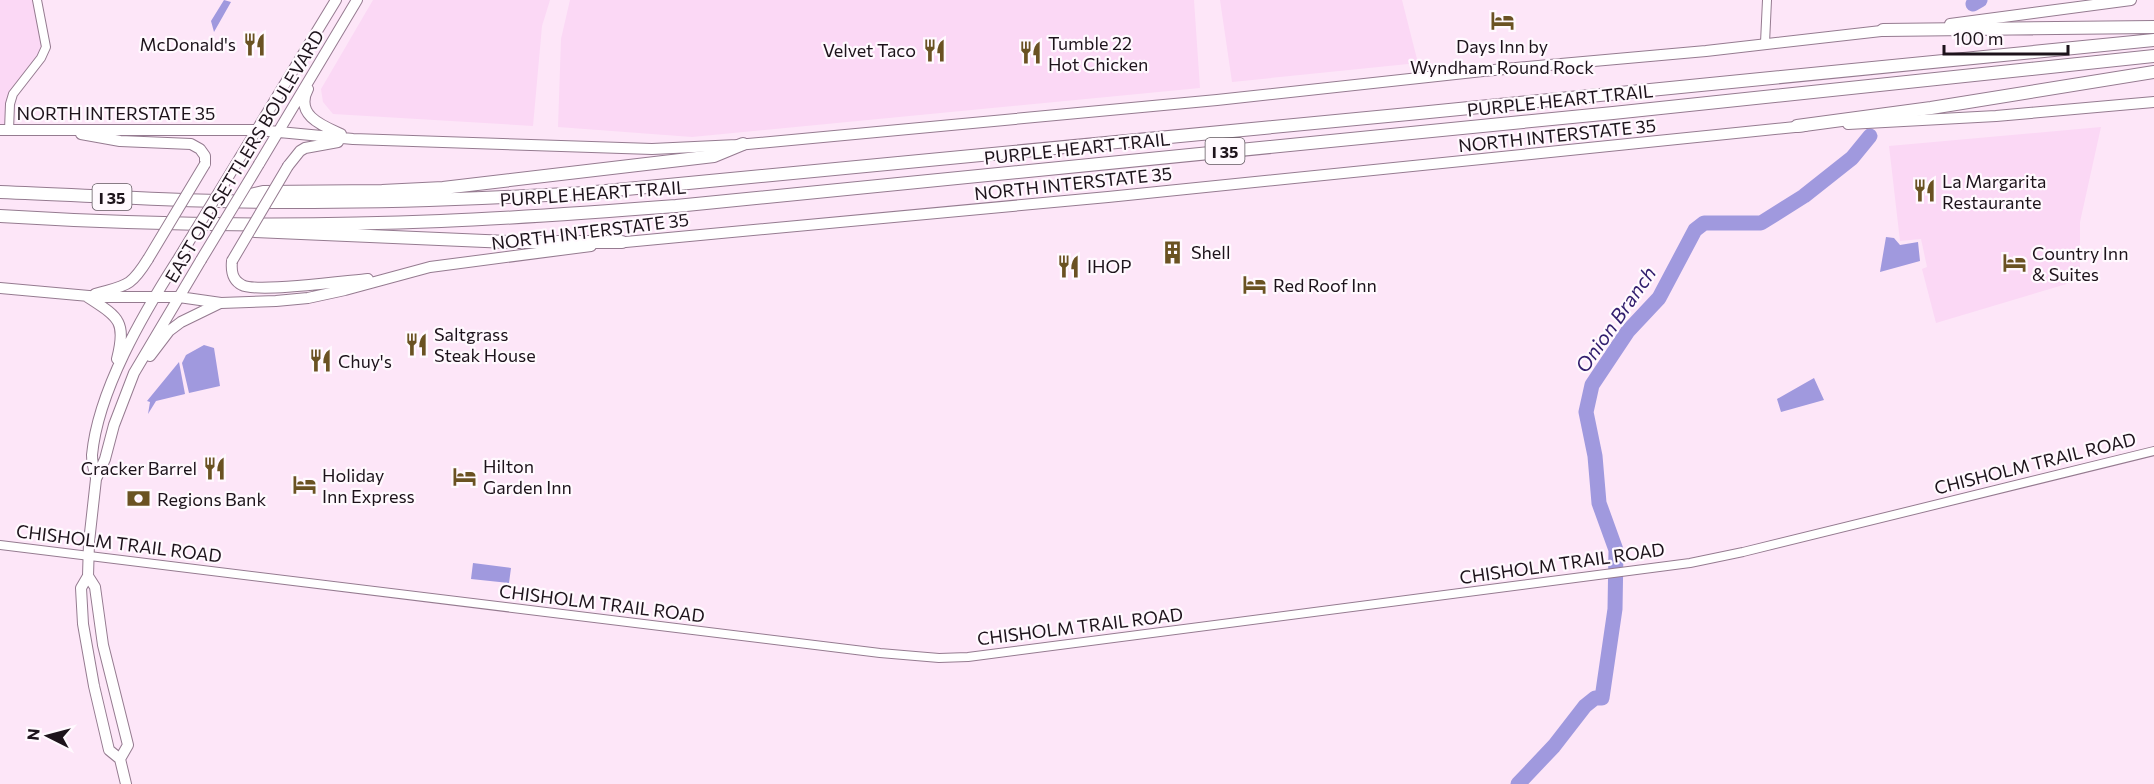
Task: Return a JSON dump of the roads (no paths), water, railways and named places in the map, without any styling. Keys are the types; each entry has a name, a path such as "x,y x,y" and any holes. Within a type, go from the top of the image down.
{"highway":[{"path":"1882,30 2154,27"},
{"name":"PURPLE HEART TRAIL","path":"0,192 224,201 314,202 494,198 585,193 2154,40"},
{"name":"PURPLE HEART TRAIL","path":"0,216 128,222 295,224 441,221 676,206 2154,56"},
{"path":"1797,126 1930,108 2154,72"},
{"path":"224,201 263,192 392,191 482,184 714,156 743,144"},
{"path":"128,222 289,233 508,242 622,242"}],"main road":[{"name":"EAST OLD SETTLERS BOULEVARD","path":"107,396 154,298 336,0"},
{"name":"EAST OLD SETTLERS BOULEVARD","path":"134,373 357,0"},
{"name":"NORTH INTERSTATE 35","path":"3,129 258,130 352,139 652,149 743,144 1694,52 1882,30 1992,20 2132,0"},
{"path":"327,50 305,95 304,105 307,113 320,125 352,139"},
{"name":"NORTH INTERSTATE 35","path":"0,288 86,296 179,297 221,303 276,301 308,298 345,290 430,267 622,242 1108,197 1797,126 1996,116 2154,102"},
{"path":"53,129 120,141 191,144 200,148 205,156 205,164 136,278 130,284 86,296"},
{"path":"352,139 300,151 288,166 232,261 231,272 236,281 244,287 257,288 391,277"},
{"path":"86,296 108,310 118,320 123,338 92,457 96,479 88,556 88,576 95,588 103,645 128,745 120,759"},
{"path":"96,479 134,373 169,332 190,316 221,303"},
{"path":"88,576 81,588 86,649 109,750 120,759 126,784"}],"street":[{"path":"3,129 10,116 13,94 41,58 46,47 37,0"},
{"path":"1765,43 1767,0"},
{"name":"CHISHOLM TRAIL ROAD","path":"0,545 858,651 939,658 987,655 1690,563 2154,451"}],"waterway":[{"name":"Onion Branch","path":"1973,4 1980,0"},
{"name":"Onion Branch","path":"1518,784 1554,746 1585,706 1595,698 1602,698 1615,609 1616,550 1599,503 1595,456 1586,412 1592,385 1628,331 1659,298 1695,230 1704,223 1761,223 1804,196 1852,158 1870,136"}],"place":[{"name":"Days Inn by Wyndham Round Rock","path":"1502,20"},
{"name":"McDonald's","path":"254,44"},
{"name":"Velvet Taco","path":"934,50"},
{"name":"Tumble 22 Hot Chicken","path":"1030,53"},
{"name":"La Margarita Restaurante","path":"1924,191"},
{"name":"Shell","path":"1173,252"},
{"name":"Country Inn & Suites","path":"2014,263"},
{"name":"IHOP","path":"1069,266"},
{"name":"Red Roof Inn","path":"1255,285"},
{"name":"Saltgrass Steak House","path":"416,344"},
{"name":"Chuy's","path":"320,361"},
{"name":"Cracker Barrel","path":"215,468"},
{"name":"Hilton Garden Inn","path":"465,476"},
{"name":"Holiday Inn Express","path":"304,485"},
{"name":"Regions Bank","path":"139,499"}]}
